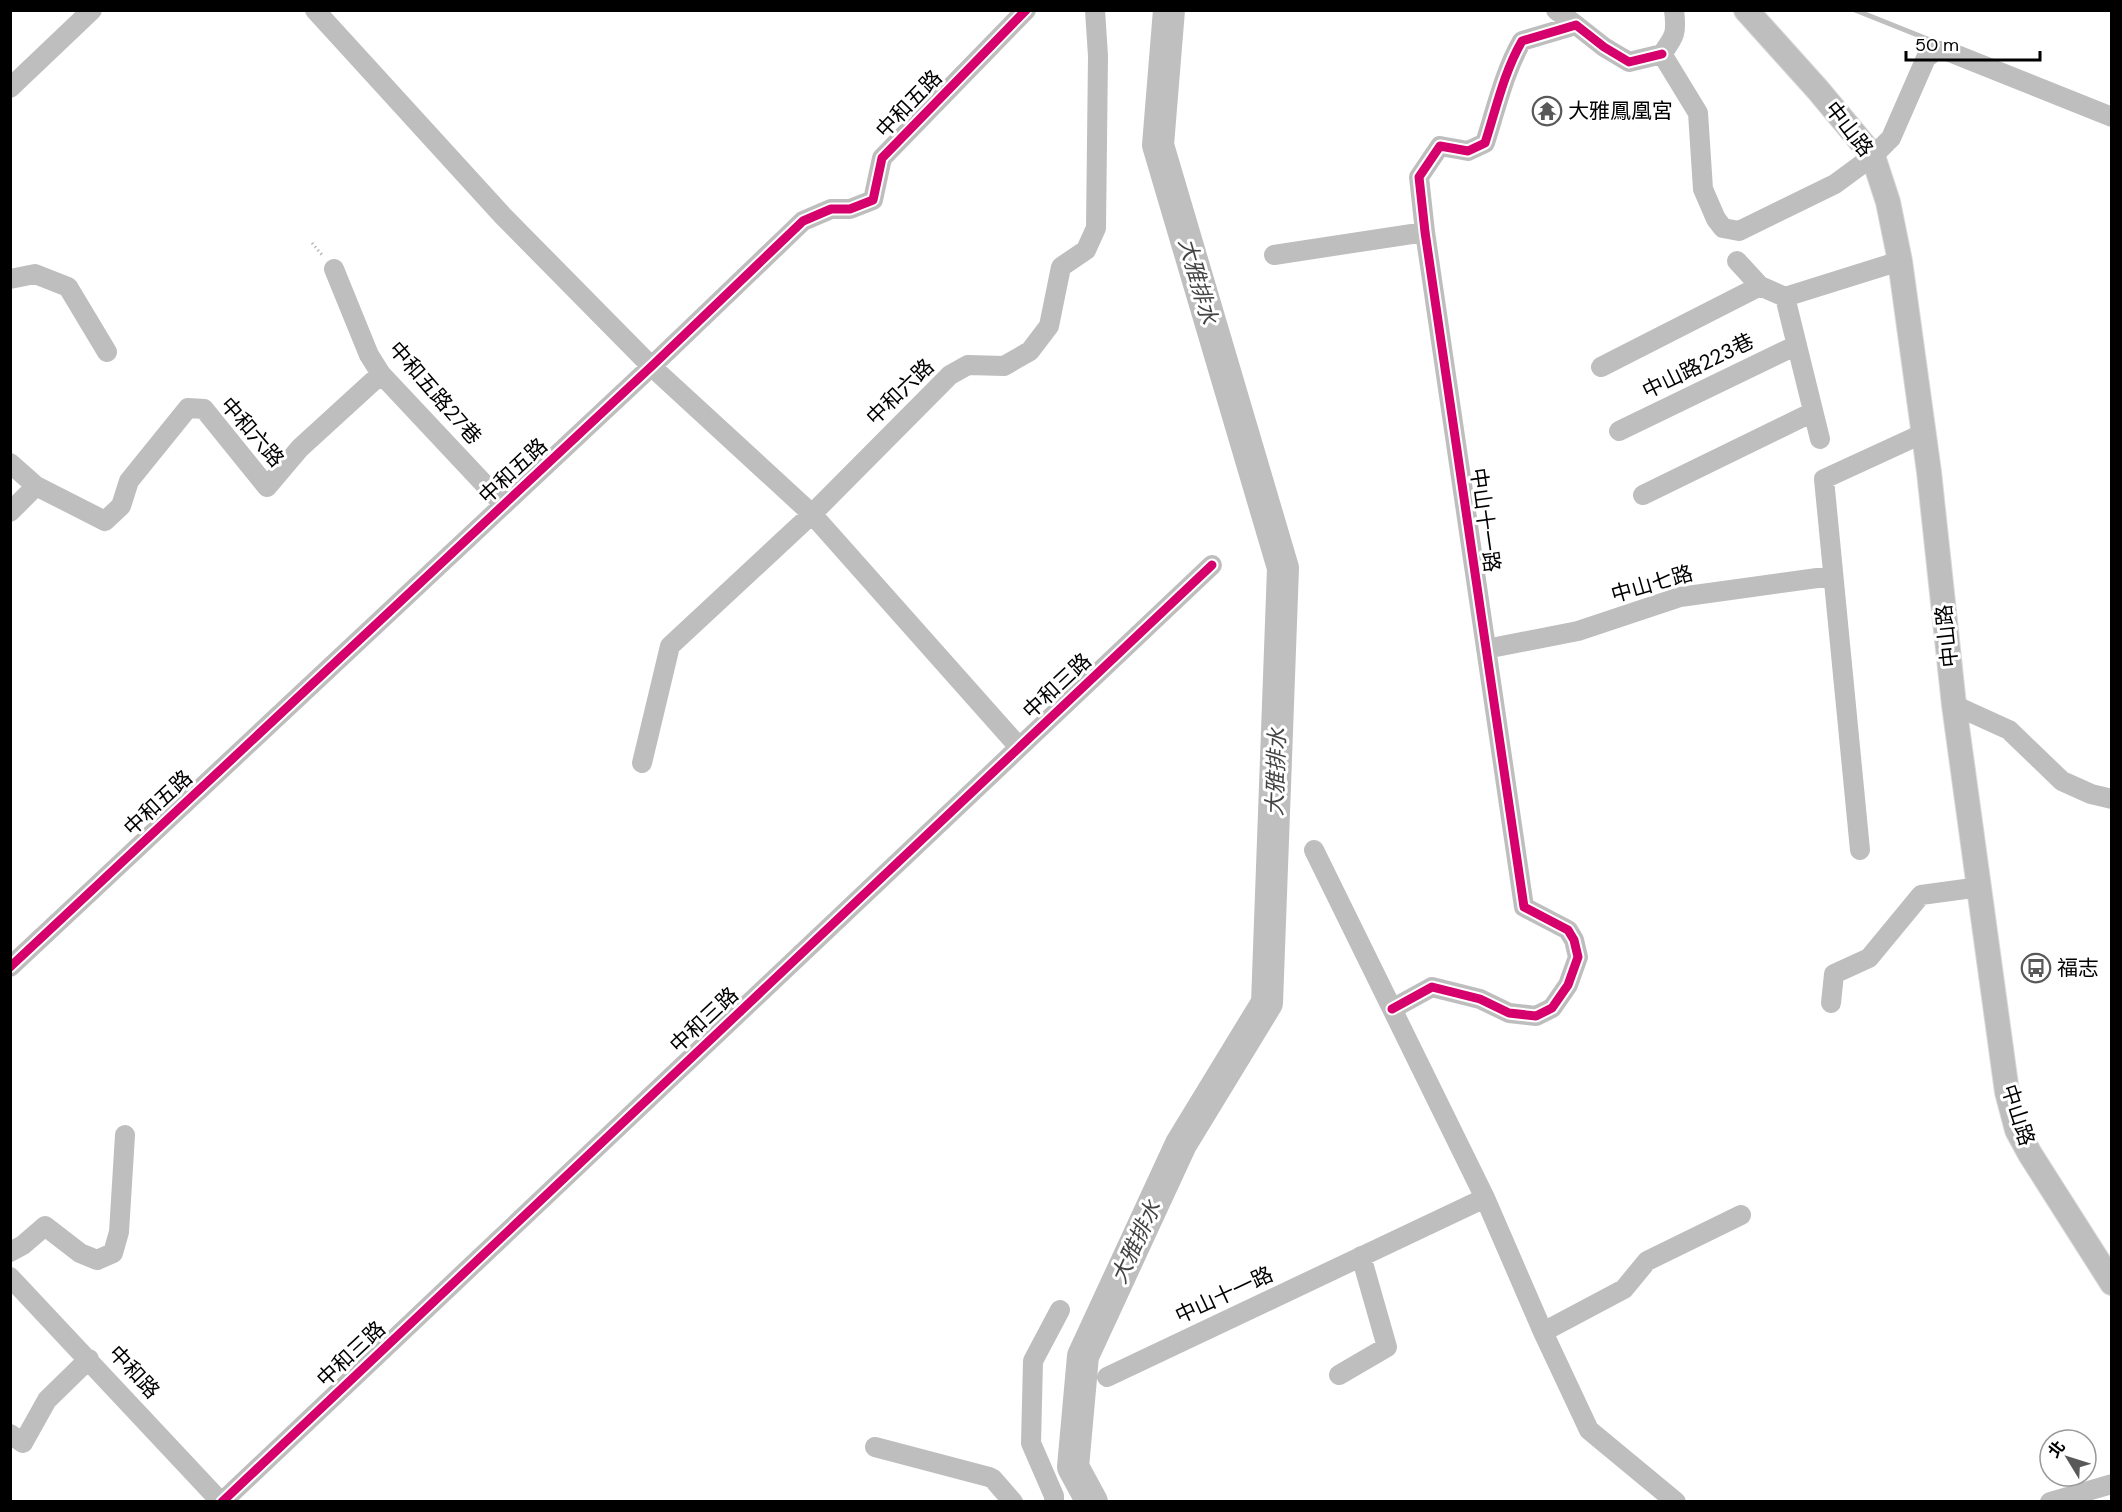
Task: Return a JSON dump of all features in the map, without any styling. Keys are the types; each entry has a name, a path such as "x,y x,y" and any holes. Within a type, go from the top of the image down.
{"main road":[{"name":"中山路","path":"1746,10 1818,90 1873,156 1888,202 1900,261 1924,433 1954,705 2007,1092 2018,1130 2030,1154 2112,1283"}],"street":[{"path":"10,87 92,10"},
{"path":"315,10 503,216 653,365 812,514 1019,747"},
{"name":"中和五路","path":"10,967 653,365 803,221 831,209 850,209 873,200 882,158 1026,10"},
{"name":"中和六路","path":"642,763 670,646 812,514 950,375 968,365 1004,366 1029,351 1048,326 1060,267 1086,250 1096,228 1098,56 1095,10"},
{"path":"1556,10 1604,47 1629,62 1662,54 1674,36 1676,28 1674,10"},
{"name":"中山十一路","path":"1392,1009 1431,987 1480,999 1509,1013 1536,1016 1552,1008 1568,985 1578,957 1574,940 1568,930 1524,907 1425,232 1419,177 1440,146 1468,151 1485,143 1514,54 1522,41 1576,25"},
{"path":"1662,54 1698,113 1703,189 1716,219 1724,228 1739,231 1835,184 1873,156 1891,138 1926,58 1935,51 1947,51 2112,117"},
{"path":"1274,255 1425,232"},
{"path":"1737,261 1760,286 1785,297 1900,261"},
{"name":"中和五路27巷","path":"334,269 369,355 381,374 503,504"},
{"path":"10,279 35,274 68,287 107,352"},
{"name":"中山路223巷","path":"1601,367 1760,286"},
{"path":"1785,297 1820,440"},
{"name":"中山路223巷","path":"1619,431 1797,345"},
{"name":"中和六路","path":"10,463 36,486 105,521 122,506 129,481 188,408 204,409 267,487 300,448 381,374"},
{"path":"1643,495 1813,412"},
{"path":"1860,850 1824,479 1924,433"},
{"path":"10,512 36,486"},
{"name":"中和三路","path":"221,1502 1212,565"},
{"name":"中山七路","path":"1486,648 1578,631 1680,597 1832,576"},
{"path":"1954,705 2009,730 2062,781 2091,794 2112,799"},
{"path":"1314,850 1485,1198 1543,1332 1589,1430 1676,1502"},
{"path":"1831,1003 1834,974 1869,958 1921,895 1980,887"},
{"path":"10,1252 45,1226 80,1253 98,1260 113,1253 119,1232 125,1135"},
{"name":"中山十一路","path":"1107,1377 1485,1198"},
{"path":"1543,1332 1624,1289 1647,1261 1741,1215"},
{"path":"1339,1376 1388,1347 1361,1256"},
{"name":"中和路","path":"10,1277 221,1502"},
{"path":"1054,1502 1054,1496 1031,1443 1033,1361 1060,1310"},
{"path":"10,1434 22,1443 46,1400 89,1359"},
{"path":"875,1447 993,1479 1013,1502"},
{"path":"2050,1502 2112,1484"}],"waterway":[{"name":"大雅排水","path":"1092,1502 1073,1467 1083,1356 1181,1144 1267,1003 1283,568 1158,145 1169,10"},
{"path":"1855,10 1940,44"}],"cycle path":[{"path":"10,967 654,364 803,221 831,209 850,209 873,200 882,158 1026,10"},
{"path":"1392,1009 1432,987 1480,999 1509,1013 1536,1016 1552,1008 1568,985 1578,957 1574,940 1568,930 1524,907 1425,232 1419,177 1440,146 1468,151 1485,143 1505,78 1522,41 1576,25 1604,47 1629,62 1662,54"},
{"path":"222,1502 1212,565"}],"place":[{"name":"大雅鳳凰宮","path":"1547,111"},
{"name":"福志","path":"2036,968"}]}
